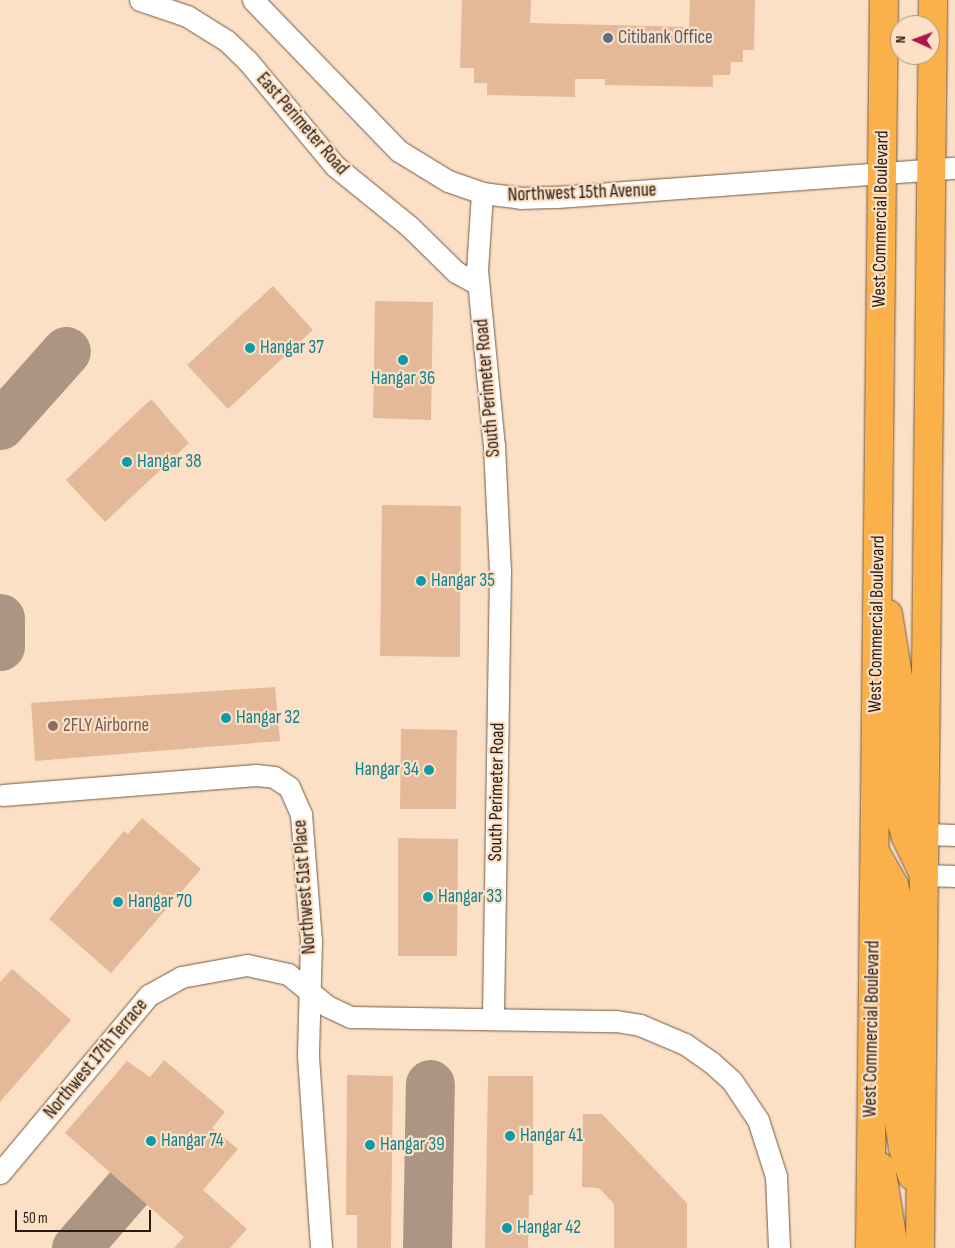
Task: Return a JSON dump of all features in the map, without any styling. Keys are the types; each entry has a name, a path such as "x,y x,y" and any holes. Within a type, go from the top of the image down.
{"highway":[{"name":"West Commercial Boulevard","path":"870,1248 884,0"},
{"path":"920,1248 924,875 943,169 933,0"},
{"path":"877,574 894,639 899,677 900,816 906,837 924,875"},
{"path":"875,852 894,885 898,901 897,1110 903,1148 920,1202"},
{"path":"870,1124 889,1202 894,1248"}],"street":[{"name":"East Perimeter Road","path":"140,0 187,16 226,41 247,60 335,166 415,231 456,272 478,284"},
{"name":"Northwest 15th Avenue","path":"253,0 399,151 448,181 482,193 538,198 943,169"},
{"name":"South Perimeter Road","path":"482,193 477,253 478,284 492,416 500,562 494,1019"},
{"name":"Northwest 51st Place","path":"4,795 256,776 282,782 294,795 301,814 311,940 308,1056 321,1248"},
{"path":"925,834 955,835"},
{"path":"924,875 955,876"},
{"name":"Northwest 17th Terrace","path":"0,1173 132,1014 160,987 193,974 247,965 280,970 309,989 327,1006 350,1017 494,1019"},
{"path":"494,1019 628,1022 669,1037 711,1062 742,1094 770,1148 778,1188 780,1248"}],"building":[{"name":"Citibank Office","path":"462,0 531,0 530,23 689,27 690,0 755,0 754,50 743,50 743,62 731,62 730,75 713,75 713,87 605,85 605,79 575,79 575,97 487,95 487,83 474,83 474,68 460,68"},
{"name":"Hangar 37","path":"273,286 313,330 228,409 187,365"},
{"name":"Hangar 36","path":"375,301 433,302 431,420 373,418"},
{"name":"Hangar 38","path":"151,399 189,443 105,522 66,480"},
{"name":"Hangar 35","path":"382,505 461,506 460,657 380,656"},
{"path":"275,687 280,741 35,761 31,703"},
{"name":"Hangar 34","path":"401,729 457,730 456,809 400,809"},
{"name":"Hangar 70","path":"142,818 201,869 111,973 49,919 124,831 128,834"},
{"name":"Hangar 33","path":"398,838 458,839 457,956 398,956"},
{"path":"12,969 71,1020 0,1102 0,982"},
{"name":"Hangar 74","path":"164,1060 225,1112 212,1128 238,1149 203,1190 247,1229 230,1248 174,1248 184,1237 65,1133 127,1061 150,1077"},
{"name":"Hangar 39","path":"347,1075 393,1076 391,1248 357,1248 357,1215 346,1215"},
{"name":"Hangar 41","path":"488,1076 533,1076 533,1195 529,1195 528,1248 485,1248"},
{"path":"583,1114 602,1114 687,1203 687,1248 614,1248 614,1204 599,1188 582,1187"}],"taxiway":[{"path":"0,425 66,351"},
{"path":"0,618 0,646"},
{"path":"427,1248 430,1084"},
{"path":"76,1248 128,1188"}],"place":[{"name":"Citibank Office","path":"608,38"},
{"name":"Hangar 37","path":"250,348"},
{"name":"Hangar 36","path":"403,360"},
{"name":"Hangar 38","path":"127,462"},
{"name":"Hangar 35","path":"421,581"},
{"name":"Hangar 32","path":"226,718"},
{"name":"2FLY Airborne","path":"53,726"},
{"name":"Hangar 34","path":"429,770"},
{"name":"Hangar 33","path":"428,897"},
{"name":"Hangar 70","path":"118,902"},
{"name":"Hangar 41","path":"510,1136"},
{"name":"Hangar 74","path":"151,1141"},
{"name":"Hangar 39","path":"370,1145"},
{"name":"Hangar 42","path":"507,1228"}]}
